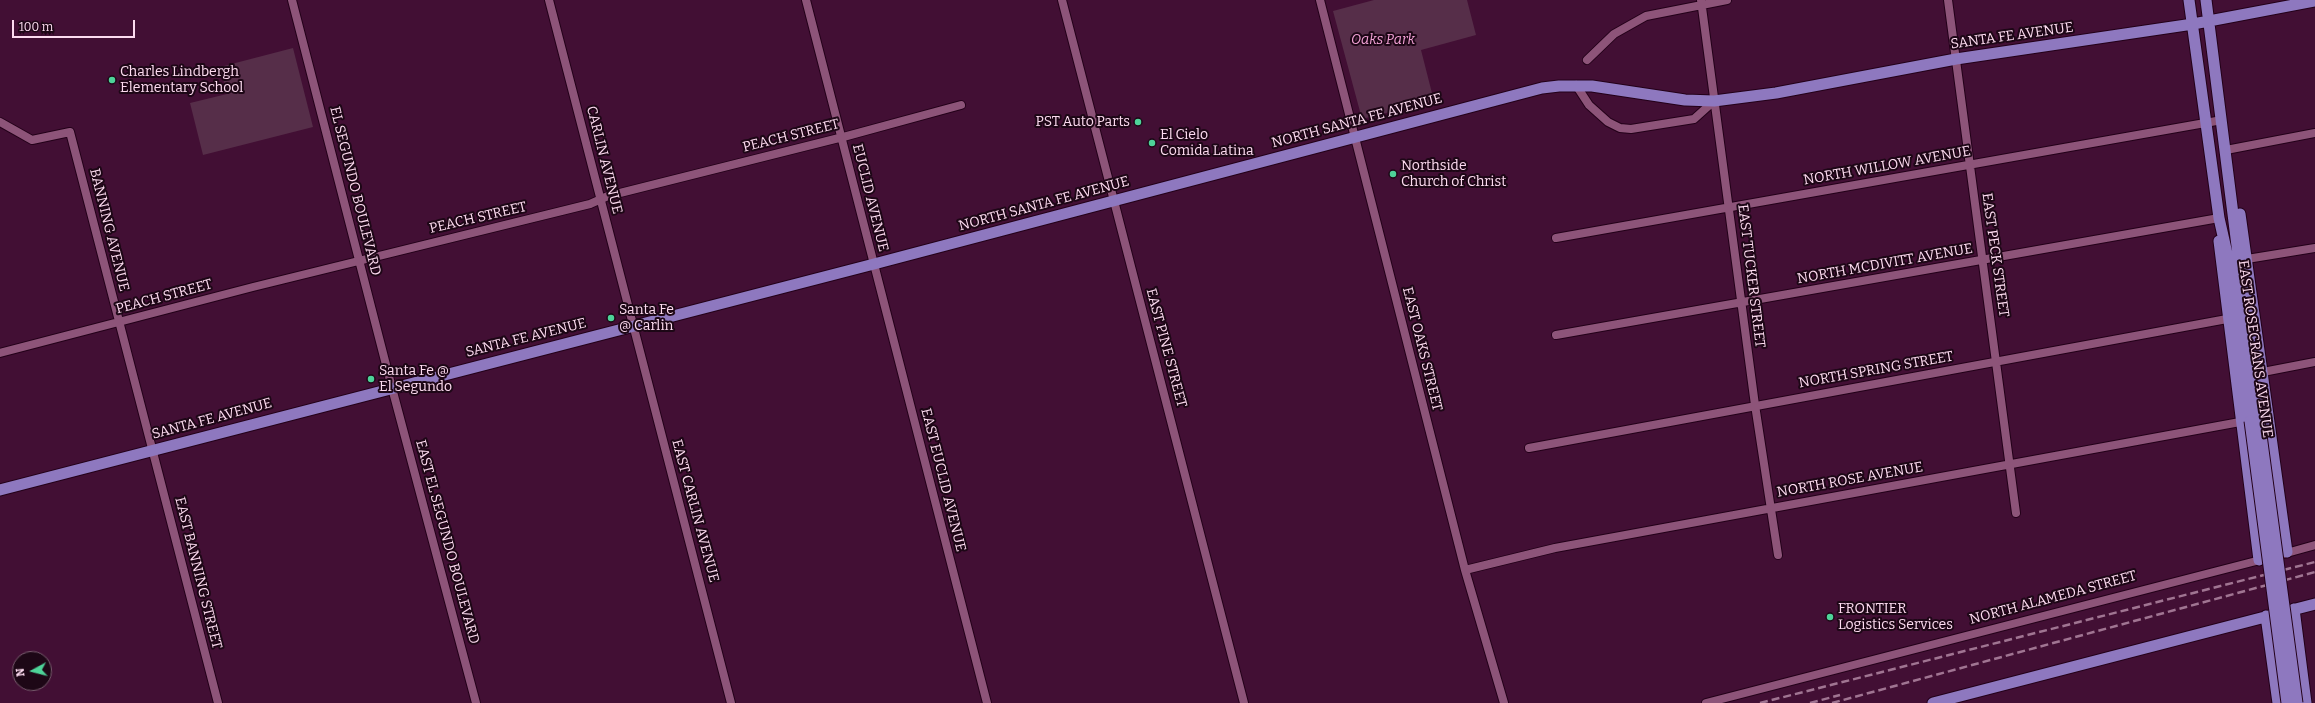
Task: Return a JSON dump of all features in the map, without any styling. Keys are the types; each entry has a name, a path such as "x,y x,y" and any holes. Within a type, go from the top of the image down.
{"main road":[{"name":"EAST ROSECRANS AVENUE","path":"2190,0 2219,218 2230,267 2287,703"},
{"name":"EAST ROSECRANS AVENUE","path":"2206,0 2230,179 2250,421 2297,703"},
{"name":"SANTA FE AVENUE","path":"1714,101 1776,93 1956,59 2209,22 2315,2"},
{"name":"NORTH SANTA FE AVENUE","path":"874,264 1542,88 1576,85 1608,88 1684,100 1714,101"},
{"path":"2230,179 2238,204 2247,260 2287,552"},
{"path":"2219,218 2218,246 2227,320 2250,421 2258,560"},
{"name":"SANTA FE AVENUE","path":"0,490 874,264"},
{"path":"1933,703 2315,604"},
{"path":"2294,609 2306,703"},
{"path":"2266,616 2278,703"}],"street":[{"name":"EL SEGUNDO BOULEVARD","path":"292,0 392,388"},
{"name":"CARLIN AVENUE","path":"549,0 633,326"},
{"name":"EUCLID AVENUE","path":"806,0 874,264"},
{"name":"EAST PINE STREET","path":"1062,0 1244,703"},
{"name":"EAST OAKS STREET","path":"1320,0 1465,570 1504,703"},
{"path":"1587,60 1614,34 1630,23 1646,16 1702,2 1727,0"},
{"name":"EAST PECK STREET","path":"1948,0 1969,165 1997,362 2008,464 2016,513"},
{"name":"EAST TUCKER STREET","path":"1702,2 1769,508 1778,555"},
{"path":"1576,85 1589,105 1608,122 1620,128 1631,129 1694,119 1714,101"},
{"name":"PEACH STREET","path":"0,353 359,261 590,204 600,199 961,105"},
{"name":"NORTH WILLOW AVENUE","path":"1556,238 1729,206 2222,120"},
{"name":"BANNING AVENUE","path":"0,122 32,140 70,132 152,450"},
{"path":"2226,150 2315,133"},
{"name":"NORTH MCDIVITT AVENUE","path":"1556,335 2219,218"},
{"path":"2247,260 2315,248"},
{"name":"EAST EUCLID AVENUE","path":"874,264 987,703"},
{"name":"NORTH SPRING STREET","path":"1529,448 1755,405 2227,320"},
{"name":"EAST CARLIN AVENUE","path":"633,326 731,703"},
{"path":"2263,372 2315,362"},
{"name":"EAST EL SEGUNDO BOULEVARD","path":"392,388 476,703"},
{"name":"NORTH ROSE AVENUE","path":"1465,570 1555,548 2008,464 2250,421"},
{"name":"EAST BANNING STREET","path":"152,450 218,703"},
{"name":"NORTH ALAMEDA STREET","path":"1706,703 2315,545"}],"green space":[{"name":"Oaks Park","path":"1374,0 1467,0 1476,35 1421,50 1434,101 1362,119 1333,11"},
{"path":"293,48 313,127 203,155 190,103 227,94 220,67"}],"railway":[{"path":"1760,703 2315,562"},
{"path":"1832,703 2315,572"},
{"path":"1810,703 1840,695"}],"place":[{"name":"Charles Lindbergh Elementary School","path":"112,80"},
{"name":"PST Auto Parts","path":"1138,122"},
{"name":"El Cielo Comida Latina","path":"1152,143"},
{"name":"Northside Church of Christ","path":"1393,174"},
{"name":"Santa Fe @ Carlin","path":"611,318"},
{"name":"Santa Fe @ El Segundo","path":"371,379"},
{"name":"FRONTIER Logistics Services","path":"1830,617"}]}
